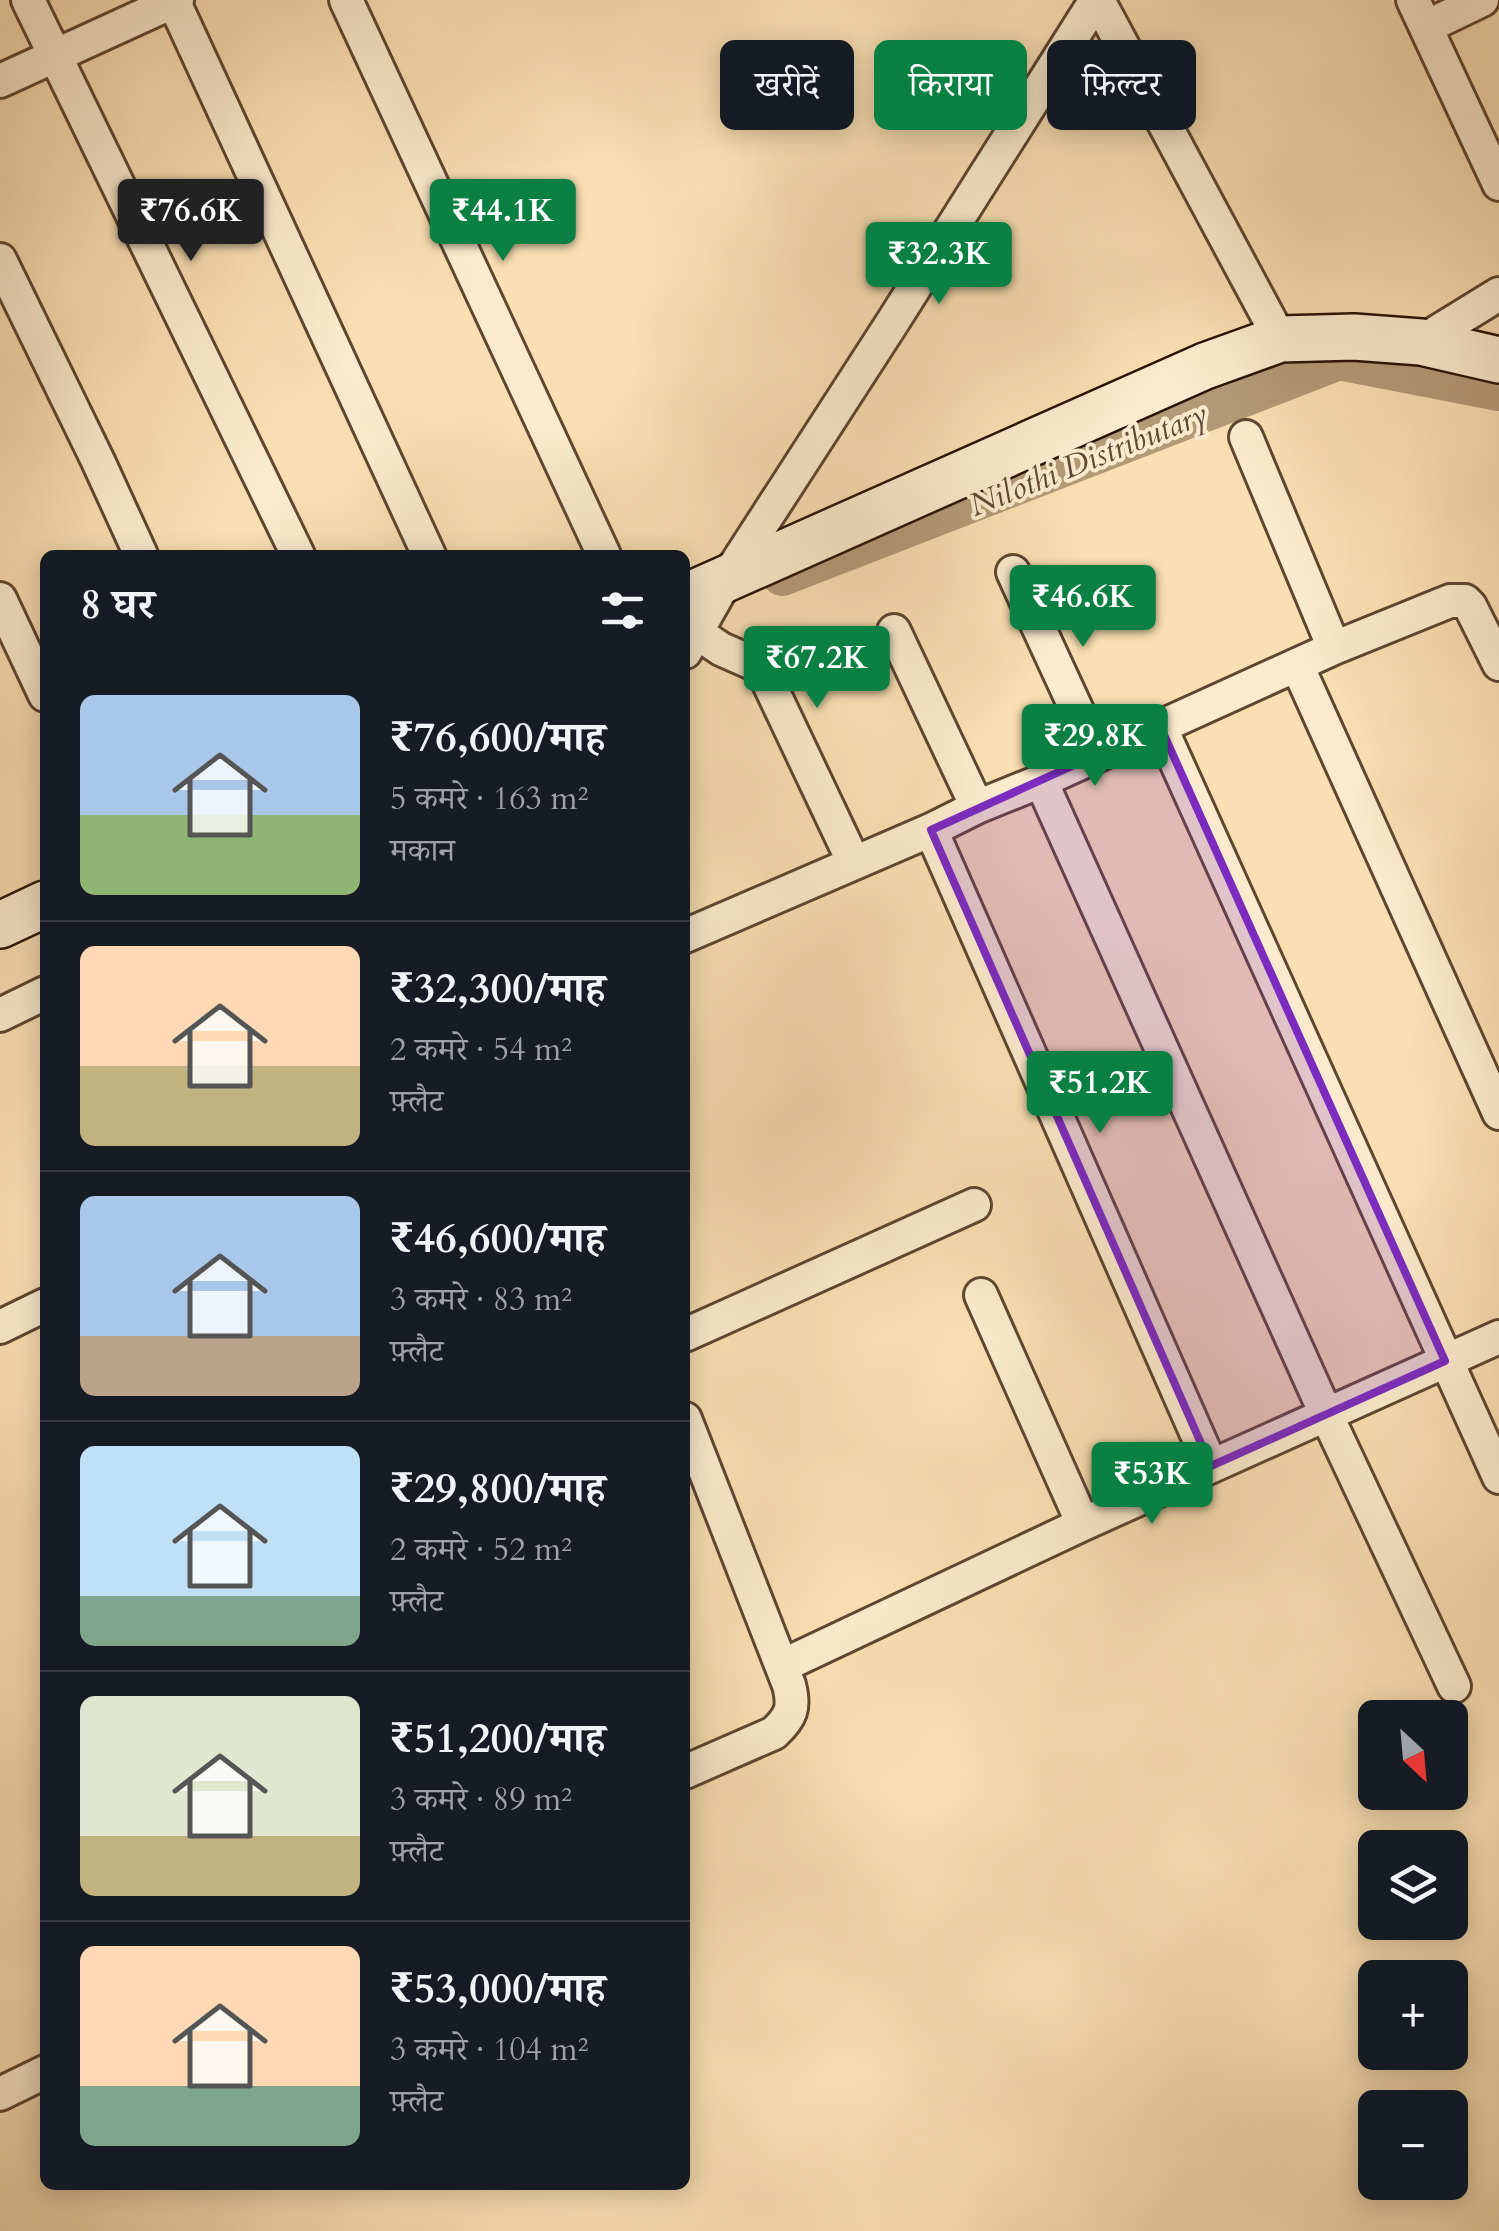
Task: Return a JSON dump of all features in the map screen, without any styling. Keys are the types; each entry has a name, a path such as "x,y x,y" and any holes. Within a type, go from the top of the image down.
{"street":[{"path":"28,0 296,550"},
{"path":"0,81 174,0 427,550"},
{"path":"346,0 602,550"},
{"path":"703,611 1097,0 1280,339"},
{"path":"1482,0 1419,13 1490,143 1499,184"},
{"path":"0,260 139,550"},
{"path":"1421,342 1499,294"},
{"path":"703,611 1205,366 1280,339 1354,337 1421,342 1499,360"},
{"path":"1246,437 1334,648"},
{"path":"1013,572 1097,754"},
{"path":"0,599 40,684"},
{"path":"690,934 1334,648 1450,601 1465,601 1470,606 1499,664"},
{"path":"703,611 721,649 755,664 766,677 854,863"},
{"path":"894,631 977,807"},
{"path":"1297,665 1499,1113"},
{"path":"1160,726 1499,1477"},
{"path":"1041,781 1326,1414 1454,1686"},
{"path":"931,830 1211,1466"},
{"path":"0,1016 40,996"},
{"path":"690,1333 974,1205"},
{"path":"981,1295 1083,1524"},
{"path":"0,1327 40,1307"},
{"path":"782,1666 1083,1524 1499,1336"},
{"path":"690,1432 793,1702 785,1723 774,1733 690,1770"},
{"path":"0,2094 40,2074"}],"highlighted area":[{"path":"1160,726 1445,1361 1211,1466 931,830"}],"waterway":[{"name":"Nilothi Distributary","path":"782,576 1339,360 1499,391"}]}
